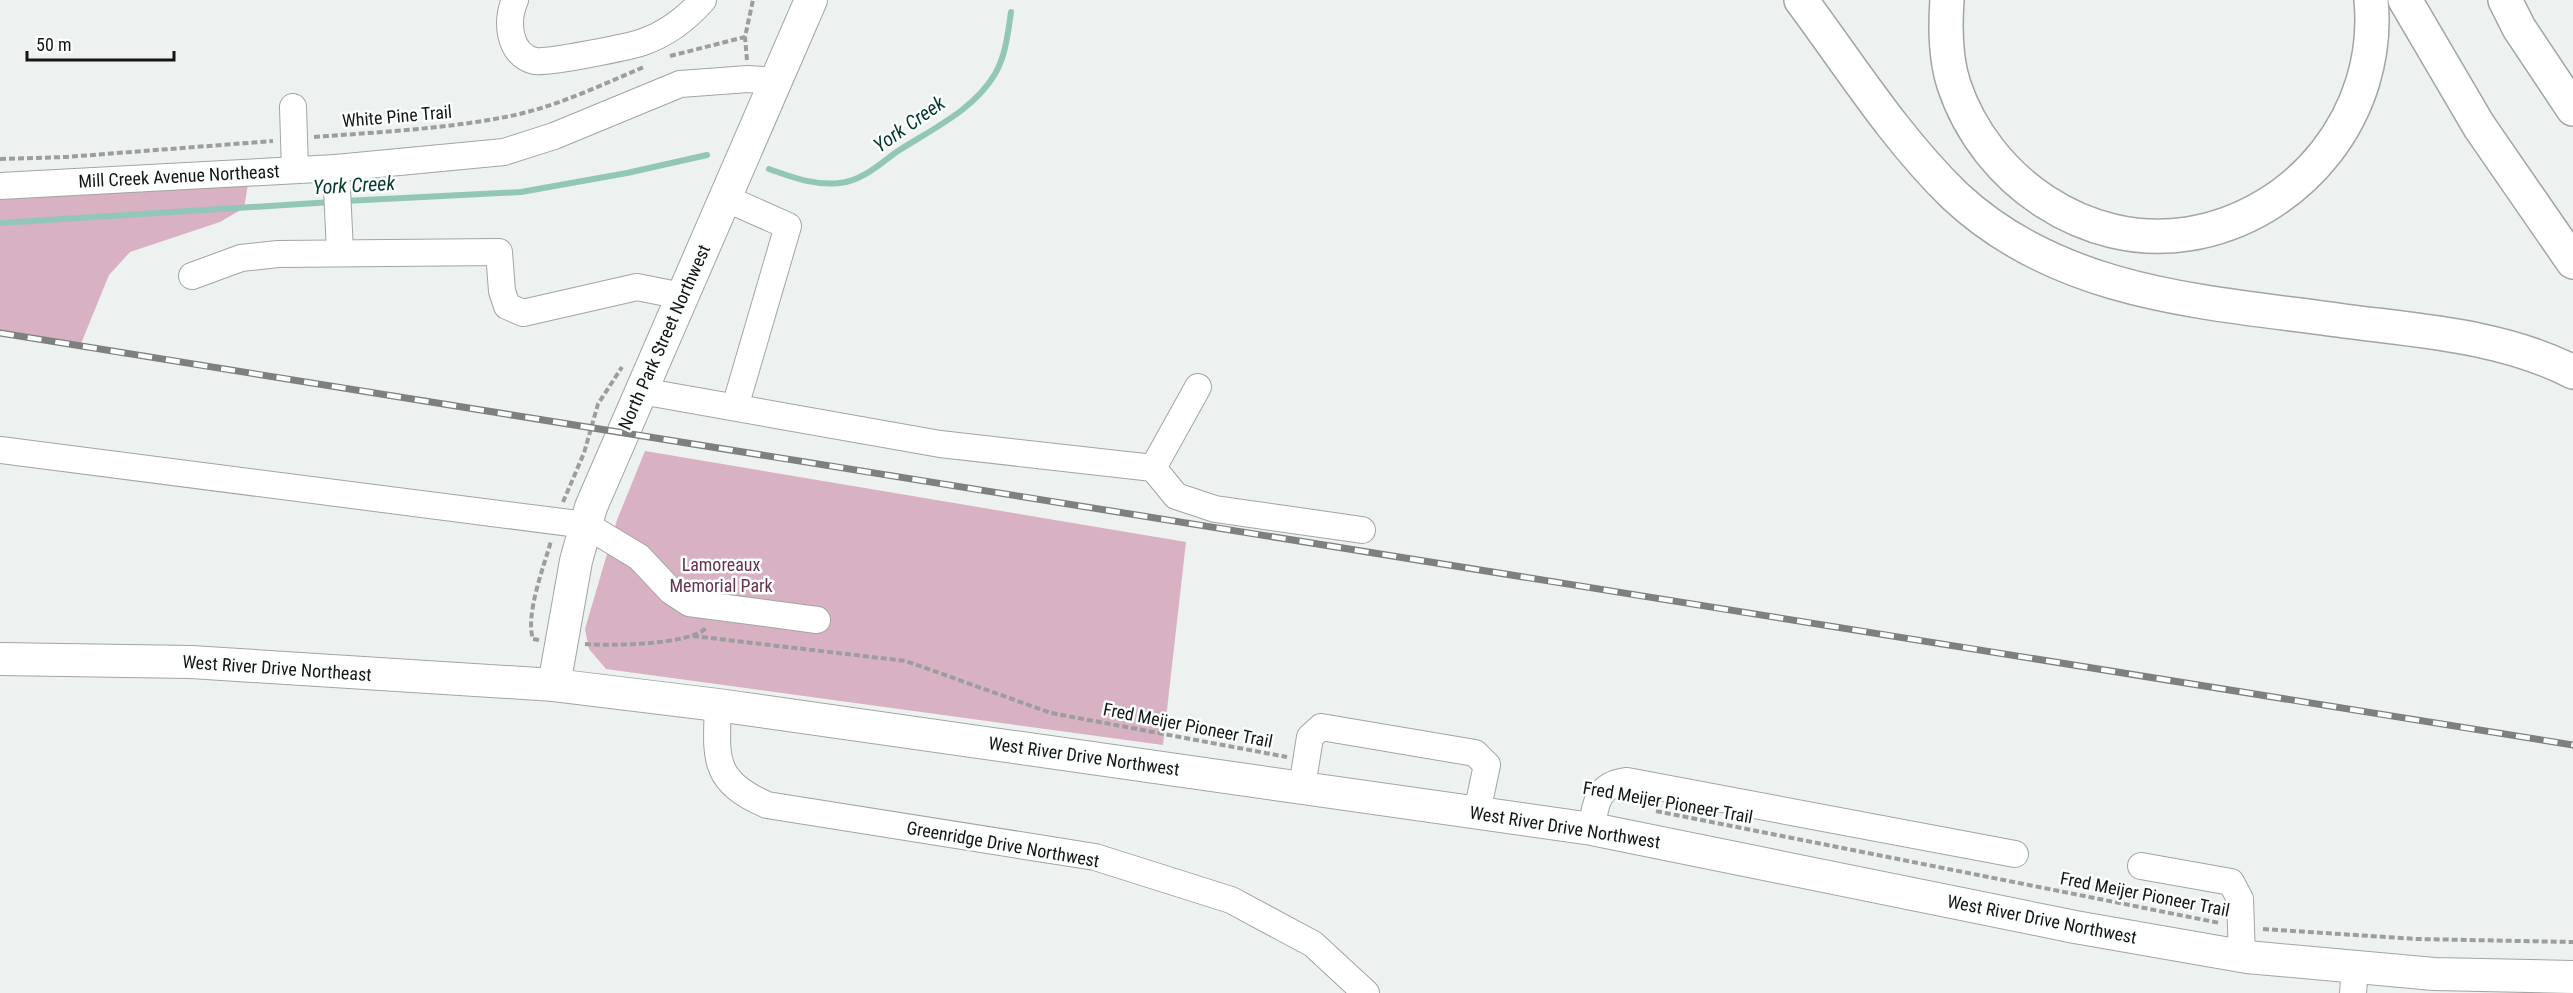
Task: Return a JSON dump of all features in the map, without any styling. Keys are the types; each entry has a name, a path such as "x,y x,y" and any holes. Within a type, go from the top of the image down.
{"highway":[{"path":"1802,0 1908,144 1956,196 2005,236 2058,262 2118,286 2180,298 2452,336 2505,346 2573,372"},
{"path":"1947,0 1946,48 1954,84 1969,120 1992,156 2018,183 2069,216 2119,232 2155,236 2187,234 2228,223 2268,204 2310,173 2339,137 2359,95 2370,52 2371,0"},
{"path":"2405,0 2479,126 2573,262"},
{"path":"2505,0 2573,109"}],"main road":[{"name":"North Park Street Northwest","path":"554,685 576,561 591,507 811,0"},
{"name":"West River Drive Northeast","path":"0,658 191,662 554,685"},
{"name":"West River Drive Northwest","path":"554,685 1304,774 1477,812 1592,829 2075,927 2242,942 2354,980 2434,974 2573,977"}],"street":[{"path":"515,0 508,21 520,53 538,61 646,53 703,0"},
{"name":"Mill Creek Avenue Northeast","path":"0,186 295,170 338,192 504,152 555,136 680,84 748,79 776,81"},
{"path":"293,107 295,170"},
{"path":"338,192 340,252"},
{"path":"725,198 788,226 735,407"},
{"path":"192,276 241,258 340,252 499,252 502,291 507,306 523,313 637,287 682,296"},
{"path":"1153,468 1198,387"},
{"path":"641,391 940,444 1153,468 1176,496 1215,509 1362,530"},
{"path":"0,450 586,525 639,556 671,591 689,603 817,620"},
{"name":"Greenridge Drive Northwest","path":"718,705 718,759 726,778 742,794 767,805 1095,857 1231,900 1313,944 1366,993"},
{"path":"1304,774 1310,737 1321,727 1475,753 1487,765 1477,812"},
{"path":"1592,829 1599,795 1610,784 1627,781 2015,854"},
{"path":"2141,866 2230,882 2240,899 2242,942"}],"path":[{"path":"661,60 683,51 745,37 753,0"},
{"name":"White Pine Trail","path":"0,159 66,157 415,130 512,116 548,105 646,53"},
{"name":"Fred Meijer Pioneer Trail","path":"693,636 906,661 1051,713 1304,774"},
{"name":"Fred Meijer Pioneer Trail","path":"1655,811 2242,942 2418,939 2573,942"}],"green space":[{"path":"250,172 244,208 220,222 130,252 109,275 80,346 0,333 0,186"},
{"name":"Lamoreaux Memorial Park","path":"645,451 1186,542 1163,745 606,669 589,649 585,629 617,520"}],"waterway":[{"name":"York Creek","path":"769,169 803,180 830,184 848,182 869,172 950,119 986,87 1002,59 1011,12"},
{"name":"York Creek","path":"345,201 521,192 627,173 707,155"},
{"name":"York Creek","path":"0,223 332,202"}],"railway":[{"path":"0,333 2573,745"}]}
